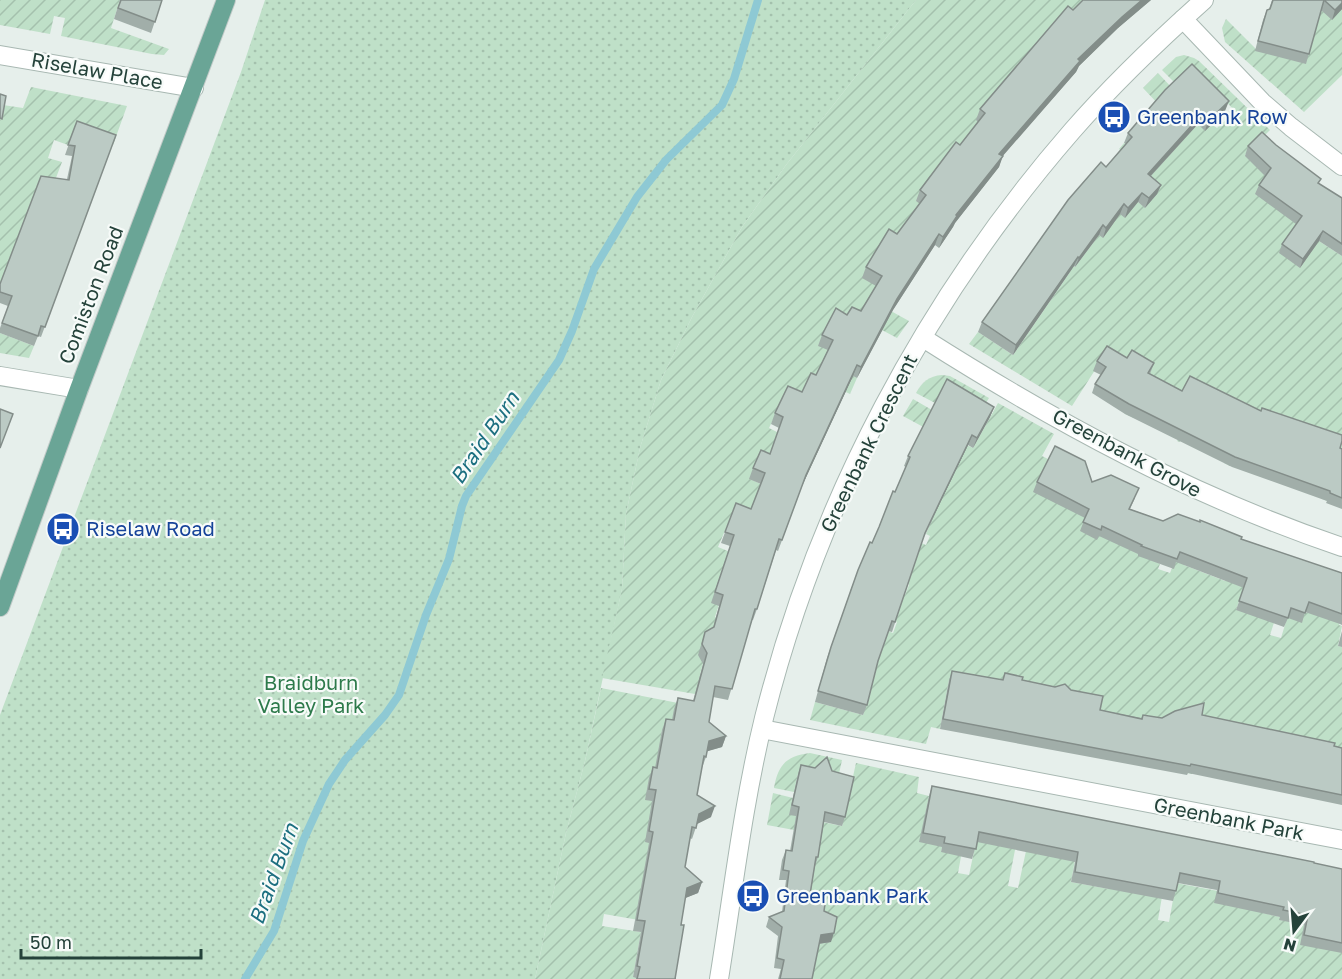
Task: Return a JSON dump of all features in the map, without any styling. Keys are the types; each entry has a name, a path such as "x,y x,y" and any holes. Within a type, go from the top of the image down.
{"main road":[{"name":"Comiston Road","path":"0,607 79,389 226,0"}],"street":[{"name":"Greenbank Crescent","path":"719,979 745,807 762,729 790,631 824,532 872,429 923,338 981,247 1024,189 1102,98 1204,0"},
{"path":"1183,19 1262,102 1342,166"},
{"name":"Riselaw Place","path":"0,55 194,88"},
{"name":"Greenbank Grove","path":"923,338 1095,439 1160,473 1262,518 1342,547"},
{"path":"0,376 79,389"},
{"name":"Greenbank Park","path":"762,729 1342,840"}],"green space":[{"path":"0,0 120,0 111,28 169,49 164,55 152,54 61,36 65,18 54,16 50,34 0,25"},
{"name":"Braidburn Valley Park","path":"265,0 916,0 786,165 742,227 692,317 661,380 640,448 626,514 622,589 535,979 0,979 0,715 241,72"},
{"path":"916,0 1102,0 1122,24 1118,28 1098,7 1069,21 1062,15 1052,24 1071,44 922,206 871,300 909,321 897,338 850,313 825,361 857,378 850,394 817,378 798,403 784,397 769,428 783,435 777,449 771,450 767,461 750,479 763,485 747,520 732,514 718,547 735,554 722,569 717,586 724,589 715,617 749,628 704,660 700,674 708,677 695,694 602,678 622,589 626,514 640,448 661,380 692,317 742,227 786,165"},
{"path":"1315,5 1342,9 1342,75 1304,112 1225,42 1222,28 1226,19 1258,51"},
{"path":"1184,55 1199,61 1270,130 1245,155 1274,156 1319,241 1342,256 1342,486 1327,501 1322,499 1334,465 1230,466 1224,463 1246,415 1190,424 1180,442 1177,441 1193,408 1178,400 1141,404 1134,418 1125,414 1104,356 1072,406 969,344 978,332 1013,355 1070,272 1036,248 1040,241 1075,267 1099,235 1103,237 1109,228 1094,217 1138,202 1146,208 1123,152 1119,149 1124,143 1155,171 1161,107 1143,88 1158,73 1173,89 1197,123 1212,124 1217,128 1229,117 1227,114 1232,108 1223,98 1177,85 1162,70 1176,57"},
{"path":"31,87 127,106 113,145 74,131 68,145 54,140 48,158 62,162 51,191 19,234 0,284 0,121 3,105 23,108"},
{"path":"0,333 34,346 29,358 0,353"},
{"path":"942,375 950,376 989,398 981,411 935,403 916,393 926,380"},
{"path":"913,399 932,410 924,424 973,448 998,403 1054,434 1042,456 1096,483 1103,528 1160,564 1158,569 1170,573 1187,533 1184,565 1225,581 1251,568 1236,610 1292,567 1270,635 1281,638 1287,618 1342,603 1339,625 1342,626 1338,646 1342,647 1342,772 1199,738 1192,774 1187,773 1167,733 949,680 940,729 931,727 926,744 810,720 815,702 863,715 876,671 827,658 880,628 893,633 897,622 884,618 888,604 850,591 852,586 856,586 859,578 905,595 909,585 881,526 926,545 930,536 926,534 939,503 927,429 903,416"},
{"path":"601,688 709,709 670,731 662,730 652,801 683,849 679,927 604,914 602,926 641,932 633,977 642,979 535,979 566,833"},
{"path":"810,753 842,760 837,783 798,774 794,792 774,788 778,773 784,763 795,756"},
{"path":"856,763 919,777 917,793 929,796 920,842 944,836 941,852 962,851 958,873 969,875 976,842 1022,814 1008,886 1018,888 1026,851 1081,827 1071,882 1109,889 1171,844 1158,920 1169,922 1176,883 1265,900 1263,913 1280,917 1280,920 1342,930 1342,979 810,979 780,972 798,903 782,900 784,892 803,895 794,830 767,825 773,793 793,798 817,821 842,826"}],"building":[{"path":"121,0 162,0 155,22 118,8"},
{"path":"1083,0 1142,0 1078,59 1080,61 999,154 1003,156 956,215 943,237 939,234 897,299 861,367 857,365 806,475 782,540 779,539 757,609 755,609 732,689 715,686 709,722 726,736 709,741 706,757 704,756 697,795 715,806 699,814 696,828 692,827 685,867 702,882 687,888 681,925 684,925 675,979 637,979 645,921 637,920 653,832 649,831 656,790 649,789 653,767 657,768 666,719 674,720 678,698 694,701 707,653 702,644 705,632 714,627 723,595 715,592 734,535 725,532 736,503 751,509 765,473 753,468 761,450 770,454 783,417 775,413 788,386 802,392 811,373 816,375 833,340 822,335 836,308 847,315 852,307 861,311 882,276 866,267 889,229 897,234 926,195 920,190 956,142 960,145 985,113 980,109 1068,6 1073,10"},
{"path":"1273,0 1324,0 1309,54 1258,41 1267,10 1270,9"},
{"path":"1324,0 1342,0 1342,3 1335,10"},
{"path":"1192,64 1229,101 1208,121 1202,114 1148,174 1161,185 1149,198 1142,193 1128,208 1124,204 1106,228 1103,225 1016,345 982,322 1068,200 1101,162 1106,167 1132,137 1128,133 1165,90"},
{"path":"0,94 6,96 2,119 0,118"},
{"path":"77,121 116,135 45,327 41,326 38,336 2,323 12,296 0,292 0,284 41,176 69,180 75,146 68,145"},
{"path":"1262,132 1321,179 1318,183 1342,198 1342,244 1323,231 1303,259 1282,244 1302,216 1259,185 1271,168 1248,146"},
{"path":"1107,346 1127,358 1132,350 1154,363 1148,373 1182,391 1190,376 1261,411 1262,408 1342,435 1340,448 1342,449 1342,498 1330,491 1235,457 1129,404 1095,384 1106,367 1097,361"},
{"path":"947,379 994,407 977,438 972,435 925,533 895,622 892,621 878,661 867,705 818,691 858,570 870,542 872,543 893,491 895,492 910,457 908,456"},
{"path":"0,409 13,414 0,448"},
{"path":"1055,446 1085,461 1092,482 1111,475 1139,488 1129,509 1163,521 1178,514 1200,522 1200,520 1242,537 1241,539 1342,573 1342,614 1309,602 1305,613 1291,608 1288,618 1239,601 1247,578 1180,552 1177,559 1141,546 1102,526 1101,530 1083,522 1089,509 1037,482"},
{"path":"952,671 1003,680 1005,673 1023,677 1022,680 1055,687 1065,684 1071,690 1103,696 1100,710 1142,719 1143,715 1162,718 1175,711 1204,703 1202,715 1335,743 1334,746 1342,748 1342,795 1191,764 1190,766 943,719"},
{"path":"827,757 832,771 854,777 845,817 825,812 809,901 825,904 824,911 837,917 834,933 821,935 812,979 780,979 784,960 777,958 782,927 769,917 784,911 789,871 783,870 786,850 792,851 799,807 792,805 801,765 815,768"},
{"path":"932,786 1342,869 1342,943 1304,935 1308,915 1283,910 1284,907 1218,893 1220,881 1180,873 1176,891 1075,872 1078,852 979,832 976,849 944,843 945,837 923,833"}],"waterway":[{"name":"Braid Burn","path":"245,979 274,931 303,841 329,784 345,760 385,715 399,695 426,615 449,559 466,496 559,360 594,269 637,197 666,160 722,105 734,79 758,0"}],"place":[{"name":"Greenbank Row","path":"1114,117"},
{"name":"Riselaw Road","path":"63,529"},
{"name":"Greenbank Park","path":"753,896"}]}
